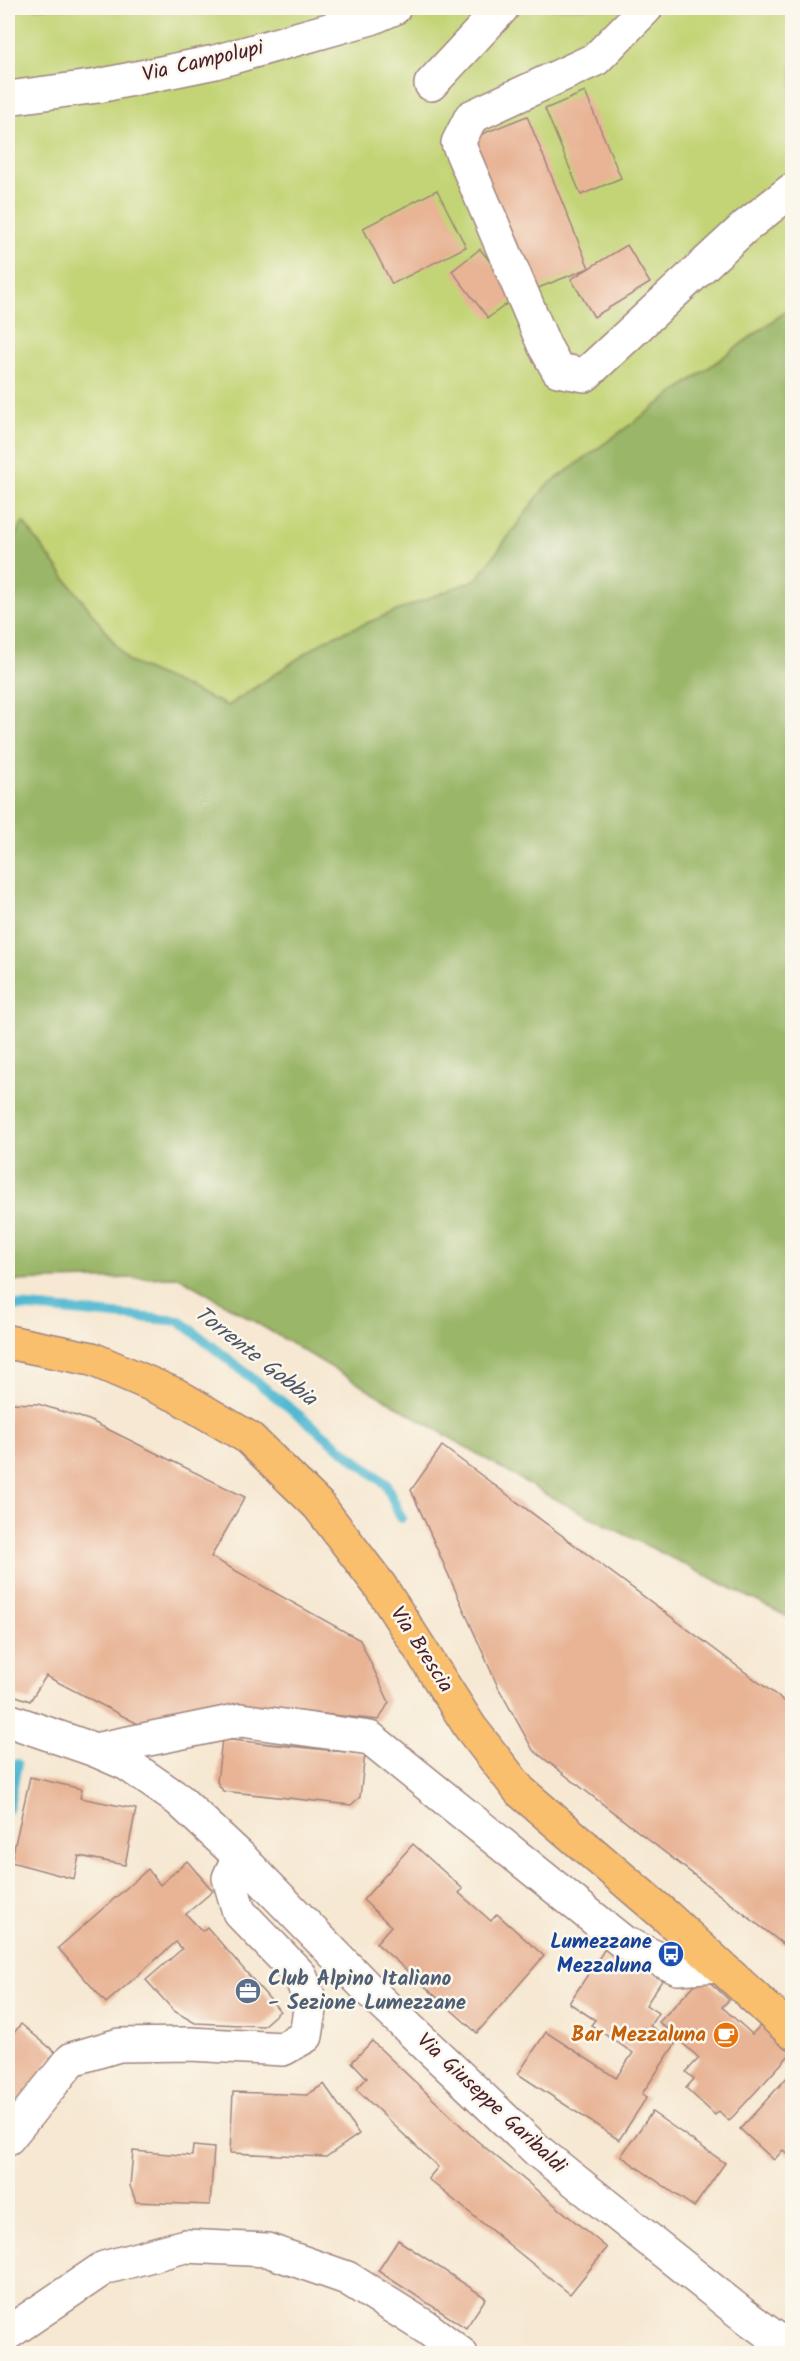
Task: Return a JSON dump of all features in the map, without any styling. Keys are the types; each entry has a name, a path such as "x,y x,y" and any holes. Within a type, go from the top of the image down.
{"main road":[{"name":"Via Brescia","path":"8,1342 92,1359 176,1395 249,1438 319,1506 380,1586 470,1727 520,1791 792,2032"}],"street":[{"name":"Via Campolupi","path":"8,98 99,86 215,62 371,18 394,8"},
{"path":"431,84 502,8"},
{"path":"646,8 596,59 471,117 458,143 544,345 558,370 585,375 745,227 792,190"},
{"name":"Via Giuseppe Garibaldi","path":"8,1720 95,1750 126,1764 179,1800 239,1856 379,2000 539,2152 741,2313 792,2350"},
{"path":"95,1750 241,1720 370,1738 623,1942 678,1968 718,1965"},
{"path":"8,2138 72,2059 119,2045 190,2044 283,2049 306,2036 311,2003 300,1975 239,1912 229,1878 239,1856"},
{"path":"8,2333 104,2268 185,2246 196,2246 267,2250 347,2278 427,2328 461,2354"}],"green space":[{"path":"8,8 792,8 792,307 545,487 477,579 327,639 227,706 129,662 23,522 8,548"},
{"path":"792,307 792,1619 545,1494 179,1277 8,1281 8,548 23,522 129,662 228,706 327,639 477,579 545,487"}],"building":[{"path":"585,92 621,178 581,195 545,109"},
{"path":"527,116 589,268 533,290 472,138"},
{"path":"437,190 466,247 392,284 363,228"},
{"path":"627,245 650,283 594,317 571,279"},
{"path":"480,249 517,296 488,318 452,271"},
{"path":"8,1403 38,1404 89,1420 245,1497 211,1557 360,1640 389,1702 379,1720 240,1705 140,1725 46,1676 30,1701 8,1693"},
{"path":"442,1446 792,1707 792,1951 533,1750 498,1687 411,1490"},
{"path":"222,1739 365,1754 360,1797 351,1805 223,1791 217,1782"},
{"path":"30,1777 82,1789 80,1798 136,1809 125,1865 79,1856 74,1879 11,1862"},
{"path":"413,1844 463,1889 459,1893 491,1921 497,1914 544,1956 477,2033 376,1943 391,1926 363,1900"},
{"path":"187,1861 213,1891 186,1914 202,1931 207,1927 280,2011 263,2026 195,2023 174,2011 146,1980 182,1949 176,1942 106,2003 58,1948 148,1869 160,1885"},
{"path":"608,1944 663,1979 646,2005 658,2013 650,2026 676,2043 642,2094 647,2097 619,2140 518,2074 546,2032 616,2078 633,2053 591,2025 595,2020 569,2003"},
{"path":"703,1976 729,2000 722,2007 752,2034 762,2024 792,2052 729,2121 719,2111 715,2115 686,2088 694,2079 686,2072 699,2058 659,2022"},
{"path":"21,2024 55,2052 8,2118 8,2040"},
{"path":"372,2041 475,2139 607,2248 570,2294 428,2179 438,2167 356,2089 367,2078 352,2062"},
{"path":"792,2072 792,2158 783,2150 774,2160 740,2129"},
{"path":"324,2084 359,2134 326,2157 230,2153 233,2092 307,2095"},
{"path":"652,2112 725,2163 694,2207 621,2156"},
{"path":"193,2146 214,2148 210,2205 136,2202 130,2186 133,2151 192,2156"},
{"path":"398,2240 486,2298 466,2328 378,2271"}],"waterway":[{"name":"Torrente Gobbia","path":"8,1305 180,1321 386,1484 401,1518"},
{"path":"8,1809 17,1764"}],"place":[{"name":"Lumezzane Mezzaluna","path":"671,1954"},
{"name":"Club Alpino Italiano - Sezione Lumezzane","path":"248,1991"},
{"name":"Bar Mezzaluna","path":"726,2035"}]}
